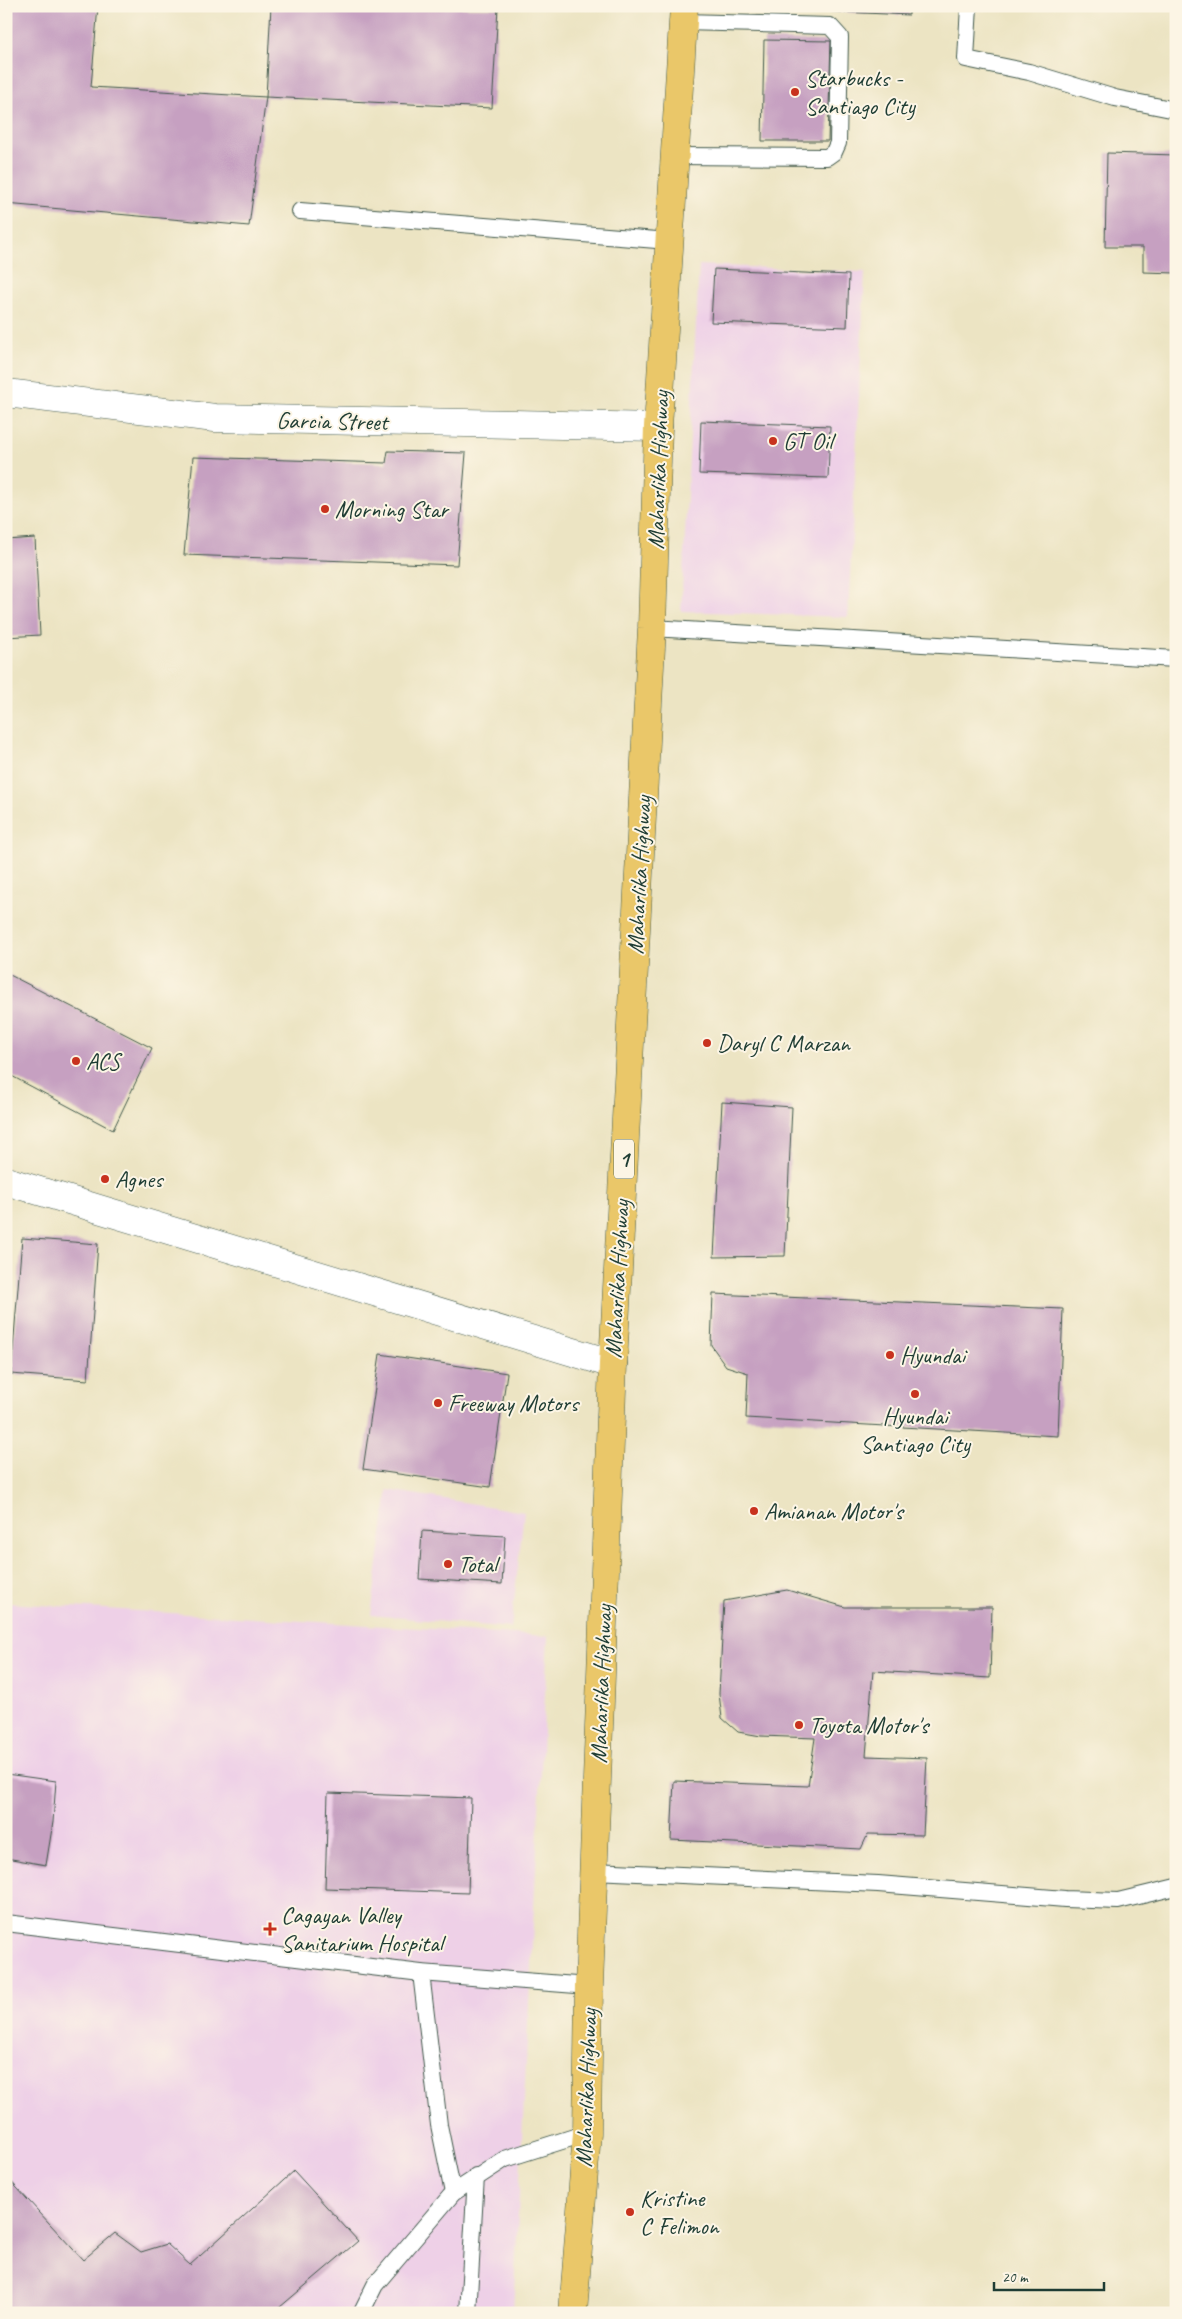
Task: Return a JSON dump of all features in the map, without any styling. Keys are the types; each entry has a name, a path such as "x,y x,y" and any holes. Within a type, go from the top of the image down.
{"main road":[{"name":"Maharlika Highway","path":"574,2313 587,2133 589,1986 613,1364 652,628 658,427 683,14"}],"street":[{"name":"Garcia Street","path":"6,393 214,418 658,427"},
{"path":"6,1181 613,1364"}],"lane":[{"path":"969,6 966,59 1028,72 1115,98 1176,110"},
{"path":"674,156 827,157 834,152 838,144 840,37 830,26 683,14"},
{"path":"300,212 669,241"},
{"path":"652,628 1176,659"},
{"path":"594,1872 878,1884 1065,1899 1118,1901 1176,1887"},
{"path":"6,1923 421,1973 589,1986"},
{"path":"421,1973 439,2125 452,2193"},
{"path":"361,2313 375,2285 452,2193 505,2159 587,2133"},
{"path":"468,2313 476,2176"}],"shaded area":[{"name":"GT Oil","path":"699,265 865,272 848,617 681,611"},
{"name":"Total","path":"388,1490 524,1512 511,1628 371,1615"},
{"name":"Cagayan Valley Sanitarium Hospital","path":"6,1603 548,1636 513,2313 6,2313"}],"building":[{"path":"6,6 98,6 91,87 266,97 249,226 6,204"},
{"path":"271,6 498,8 492,108 266,97"},
{"path":"750,6 909,6 909,15 750,8"},
{"path":"764,40 831,41 828,141 762,141"},
{"path":"1107,153 1176,155 1176,273 1143,272 1143,247 1105,247"},
{"path":"714,269 849,275 847,327 711,322"},
{"path":"701,421 830,426 828,478 699,474"},
{"name":"Morning Star","path":"388,451 466,453 457,565 184,555 193,457 386,463"},
{"path":"35,538 40,635 6,637 6,540"},
{"name":"ACS","path":"6,973 152,1048 113,1130 6,1073"},
{"path":"722,1102 792,1107 785,1256 714,1257"},
{"path":"22,1238 98,1244 88,1380 11,1374"},
{"name":"Hyundai","path":"713,1294 1063,1309 1058,1436 746,1418 748,1373 726,1366 711,1345"},
{"name":"Freeway Motors","path":"380,1354 507,1373 490,1487 363,1469"},
{"path":"422,1531 505,1536 502,1584 419,1579"},
{"name":"Toyota Motor's","path":"787,1590 845,1607 992,1607 990,1678 873,1671 866,1756 927,1758 923,1835 868,1834 861,1849 671,1840 674,1781 808,1786 815,1738 761,1736 738,1732 722,1718 719,1694 724,1601"},
{"path":"6,1774 56,1781 53,1822 46,1865 6,1858"},
{"path":"328,1793 471,1798 468,1893 325,1888"},
{"path":"294,2171 358,2241 273,2313 6,2313 6,2176 83,2260 115,2233 141,2252 167,2244 190,2265"}],"place":[{"name":"Starbucks - Santiago City","path":"795,92"},
{"name":"GT Oil","path":"773,441"},
{"name":"Morning Star","path":"325,509"},
{"name":"Daryl C Marzan","path":"707,1043"},
{"name":"ACS","path":"76,1061"},
{"name":"Agnes","path":"105,1179"},
{"name":"Hyundai","path":"890,1355"},
{"name":"Hyundai Santiago City","path":"915,1394"},
{"name":"Freeway Motors","path":"438,1403"},
{"name":"Amianan Motor's","path":"754,1511"},
{"name":"Total","path":"448,1564"},
{"name":"Toyota Motor's","path":"799,1725"},
{"name":"Cagayan Valley Sanitarium Hospital","path":"270,1929"},
{"name":"Kristine C Felimon","path":"630,2212"}]}
